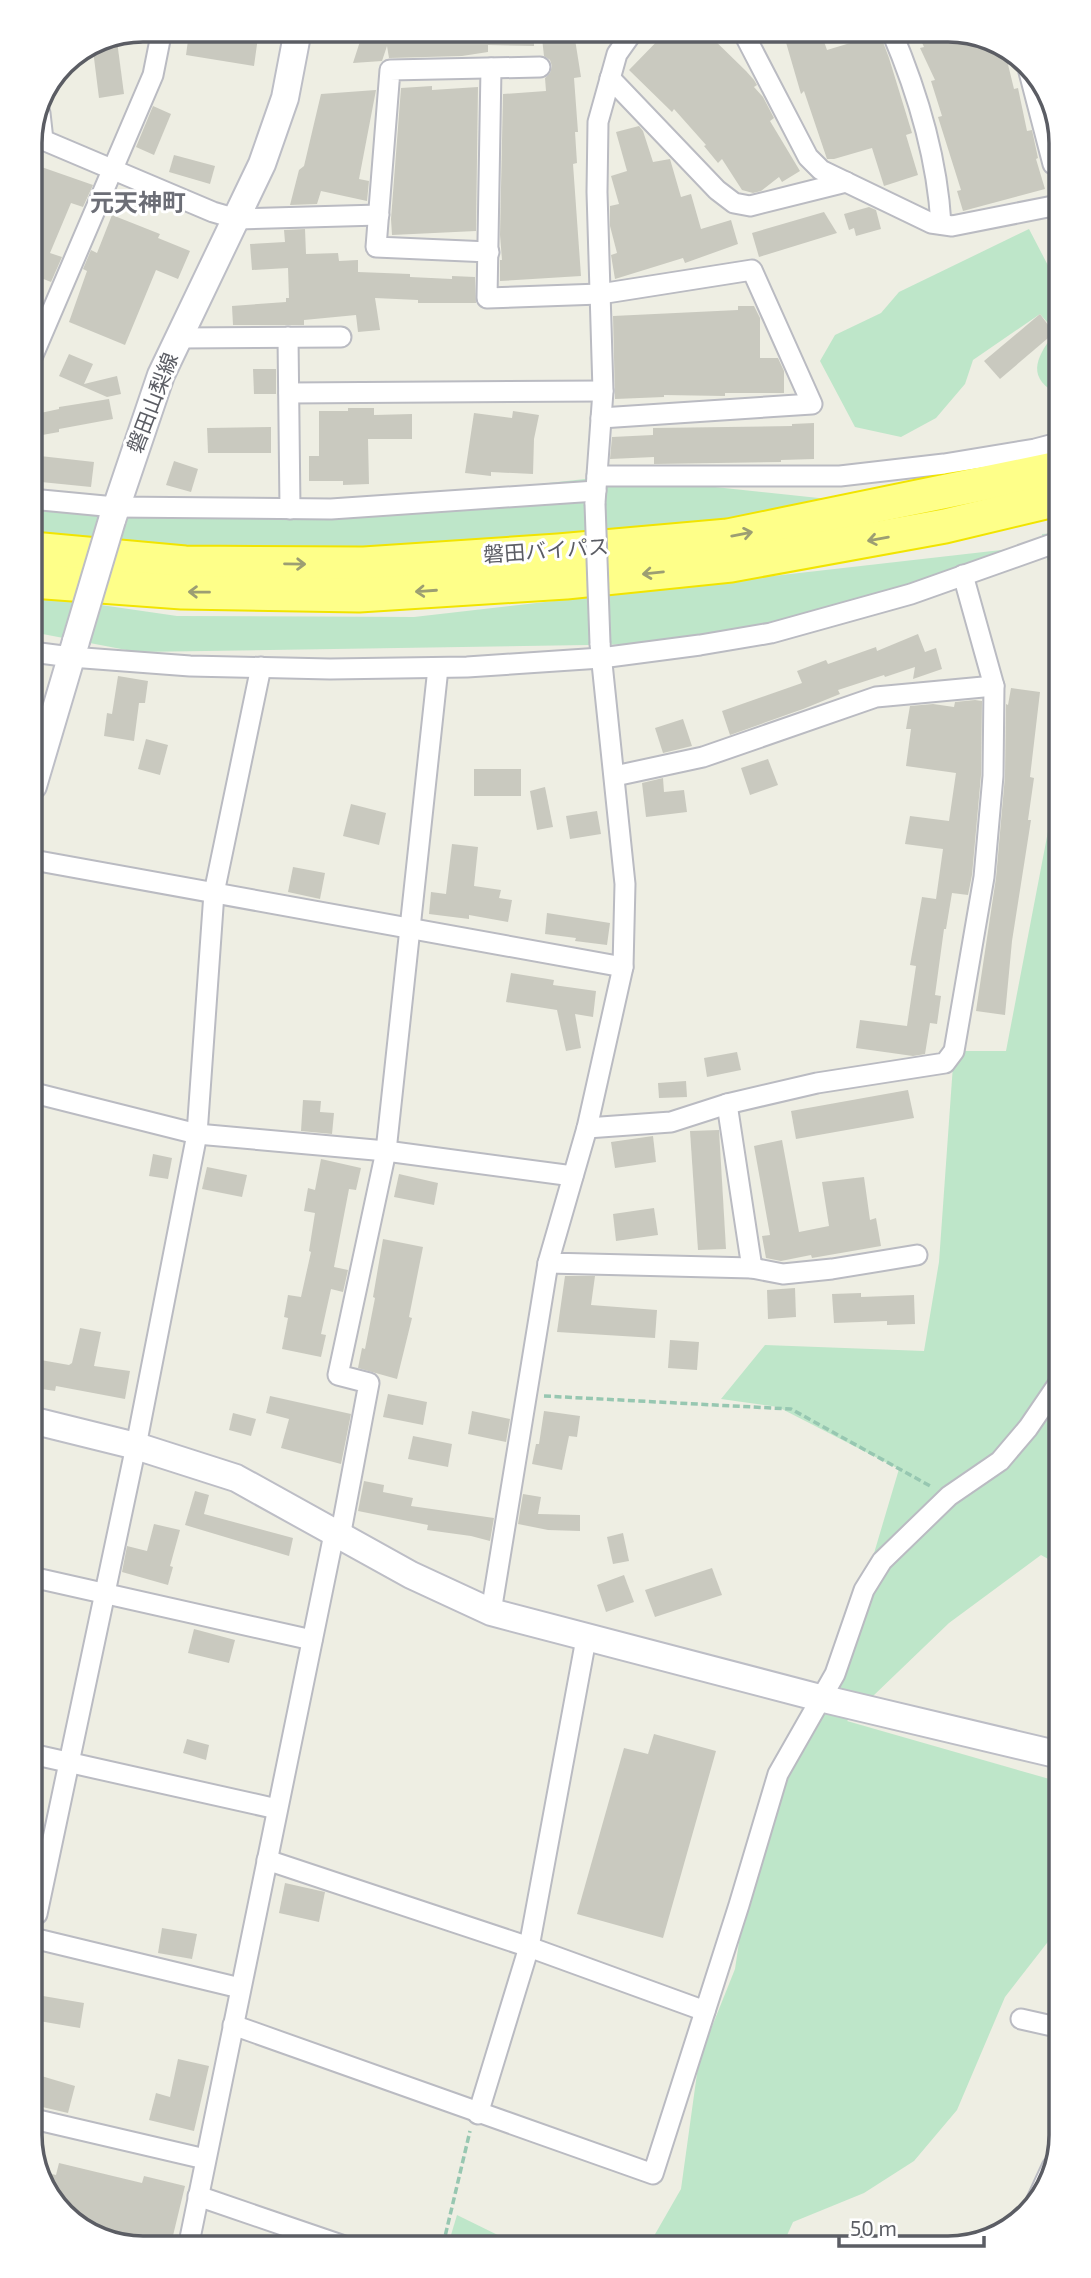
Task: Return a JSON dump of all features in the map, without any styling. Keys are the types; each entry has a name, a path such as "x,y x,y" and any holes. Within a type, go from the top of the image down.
{"highway":[{"path":"943,493 1049,463"},
{"name":"磐田バイパス","path":"42,550 185,563 364,564 558,551 729,536 1049,470"},
{"name":"磐田バイパス","path":"42,582 182,592 359,595 566,582 732,565 945,526 1049,501"},
{"path":"945,526 1049,517"}],"street":[{"path":"42,335 153,75 160,42"},
{"name":"磐田山梨線","path":"42,755 113,514 162,375 262,164 285,99 296,42"},
{"path":"491,1612 548,1263 587,1128 623,967 625,884 600,651 596,490 603,391 597,122 617,54 626,42"},
{"path":"747,42 808,157 821,170 932,223 952,226 1049,207"},
{"path":"896,42 909,72 930,142 939,189 941,224"},
{"path":"489,252 376,247 390,70 540,67"},
{"path":"491,68 487,298 600,294 752,270 812,404 601,418"},
{"path":"610,78 717,190 734,203 750,205 846,182"},
{"path":"1033,88 1049,149"},
{"path":"42,134 43,140 213,212 237,219 379,215"},
{"path":"288,337 290,509"},
{"path":"178,338 341,337"},
{"path":"289,393 603,391"},
{"path":"42,501 113,514 331,509 477,501 596,490 840,476 944,464 1049,445"},
{"path":"42,651 73,649 190,666 438,668 600,651 700,645 771,633 911,594 1049,545"},
{"path":"587,1128 671,1122 727,1104 817,1083 945,1063 954,1051 984,877 993,776 994,686 963,575"},
{"path":"42,1890 136,1446 197,1135 214,893 261,667"},
{"path":"190,2236 312,1640 369,1382 338,1375 386,1152 438,668"},
{"path":"615,776 703,757 876,698 994,686"},
{"path":"42,862 623,967"},
{"path":"42,1095 197,1135 386,1152 573,1176"},
{"path":"727,1104 752,1268"},
{"path":"548,1263 752,1268 783,1274 917,1255"},
{"path":"233,2025 653,2174 778,1774 835,1674 864,1590 882,1561 948,1496 1000,1461 1028,1428 1049,1397"},
{"path":"42,1424 136,1446 236,1478 411,1575 491,1612 820,1698 1049,1752"},
{"path":"42,1579 312,1640"},
{"path":"476,2113 529,1947 586,1639"},
{"path":"42,1756 277,1810"},
{"path":"267,1860 529,1947 705,2011"},
{"path":"42,1940 240,1988"},
{"path":"1021,2019 1049,2025"},
{"path":"42,2121 205,2159"},
{"path":"198,2196 315,2236"}],"path":[{"path":"527,1395 791,1409 948,1496"},
{"path":"445,2236 476,2113"}],"green space":[{"path":"1029,229 1049,267 1049,324 1040,314 973,360 965,384 936,418 901,437 855,427 820,361 835,335 881,313 899,292"},
{"path":"1049,342 1049,388 1040,379 1037,371 1037,364"},
{"path":"612,476 885,505 308,564 42,547 42,500 312,509"},
{"path":"1049,533 1049,567 1042,534"},
{"path":"1010,549 838,614 652,644 137,652 42,634 42,596 177,616 414,617"},
{"path":"1049,826 1049,1559 1041,1555 949,1623 847,1721 1049,1779 1049,1940 1005,1997 957,2110 914,2161 864,2193 793,2222 787,2236 654,2236 681,2189 699,2059 735,1969 750,1869 769,1803 856,1614 899,1469 778,1407 721,1399 765,1345 924,1351 939,1262 954,1051 1006,1051"},
{"path":"457,2215 500,2236 451,2236"}],"building":[{"path":"188,42 257,42 254,66 186,55"},
{"path":"360,42 534,42 534,46 488,45 488,52 462,56 389,58 387,46 382,61 353,63"},
{"path":"542,42 575,42 581,77 574,78 578,132 575,132 577,163 573,164 581,276 500,281 503,94 546,91 545,78 552,66 550,60 544,56"},
{"path":"656,42 716,42 754,80 757,85 754,87 763,97 774,118 770,121 800,171 782,182 779,177 761,191 753,193 742,190 722,159 718,163 674,109 672,112 629,70"},
{"path":"786,42 824,42 827,50 854,42 883,42 912,133 906,135 918,175 884,186 872,148 827,159 804,91 801,94"},
{"path":"922,42 968,44 981,47 1007,61 1014,89 1018,88 1027,131 1032,130 1038,158 1036,159 1045,189 963,211 957,191 961,190 938,117 942,116 931,81 935,80 920,48 924,47"},
{"path":"118,45 124,94 99,98 94,54"},
{"path":"432,86 432,90 478,87 476,231 392,235 401,88"},
{"path":"376,90 359,179 369,181 367,201 321,191 317,204 290,205 299,170 304,166 321,94"},
{"path":"153,106 171,114 154,155 136,147"},
{"path":"639,126 653,162 670,159 681,197 691,194 701,229 731,220 738,244 685,263 683,258 615,279 611,255 617,253 610,226 610,206 619,204 611,176 627,171 616,132"},
{"path":"174,155 215,166 210,184 169,172"},
{"path":"42,167 93,185 83,207 71,203 50,253 62,257 51,282 42,278"},
{"path":"869,207 876,210 881,229 856,236 854,228 849,230 844,214"},
{"path":"824,212 837,233 759,257 752,233"},
{"path":"112,215 160,234 158,238 190,251 178,279 156,270 125,345 69,322 87,271 83,269 91,250 97,253"},
{"path":"305,229 306,254 338,253 339,261 358,260 358,272 452,279 452,276 475,277 476,303 418,303 418,300 375,298 380,330 358,332 356,315 304,320 304,325 233,325 232,306 286,302 286,298 289,298 288,268 252,270 250,244 285,242 284,230"},
{"path":"738,306 754,306 760,318 760,358 778,358 784,371 784,393 664,395 615,399 613,316 738,310"},
{"path":"1040,314 1049,326 1049,337 1000,379 984,361"},
{"path":"69,354 93,364 84,384 117,376 121,394 107,397 59,376"},
{"path":"253,369 276,369 276,394 254,394"},
{"path":"109,399 113,419 59,429 59,432 42,435 42,413 59,407"},
{"path":"348,408 374,408 374,415 412,414 412,439 368,439 369,484 343,485 343,481 309,481 309,456 319,456 319,411 348,411"},
{"path":"513,411 539,415 534,439 533,474 491,472 491,476 465,473 474,413 512,418"},
{"path":"814,423 814,459 654,464 654,457 610,459 612,437 653,435 653,428 792,426"},
{"path":"271,427 271,453 208,453 207,428"},
{"path":"42,456 94,462 91,487 42,482"},
{"path":"174,461 198,469 191,492 166,485"},
{"path":"918,634 925,652 936,648 942,669 913,679 915,667 885,677 884,675 838,690 840,694 730,735 722,711 802,683 797,671 826,660 828,664 876,647 877,651"},
{"path":"118,676 148,681 145,703 139,703 134,741 104,736 107,713 112,714"},
{"path":"1011,688 1040,692 1030,777 1034,778 1028,820 1031,820 1012,941 1005,1015 976,1011 996,878 1005,776 1006,704 1008,705"},
{"path":"982,701 981,775 972,875 968,895 952,893 935,995 941,996 937,1024 930,1023 925,1054 913,1056 856,1048 860,1020 907,1026 916,966 910,965 922,897 936,899 943,849 905,844 910,816 949,821 956,773 906,766 911,729 906,729 910,706 933,704 954,707 955,702"},
{"path":"683,719 692,746 663,753 655,728"},
{"path":"146,739 168,745 160,775 138,769"},
{"path":"768,759 778,785 750,795 741,768"},
{"path":"474,769 521,769 521,796 474,796"},
{"path":"663,778 664,792 684,790 687,812 646,817 642,783"},
{"path":"545,787 553,827 537,830 530,791"},
{"path":"351,804 386,813 379,845 343,836"},
{"path":"597,811 601,834 570,839 566,816"},
{"path":"452,844 478,847 474,886 501,890 499,898 512,900 508,922 469,915 469,919 429,914 431,892 446,894"},
{"path":"293,867 325,873 320,899 288,892"},
{"path":"547,913 610,923 607,945 545,934"},
{"path":"511,973 554,980 553,985 596,991 593,1017 575,1014 581,1048 566,1051 557,1010 506,1002"},
{"path":"737,1052 741,1070 707,1077 704,1058"},
{"path":"686,1081 687,1097 659,1098 658,1083"},
{"path":"908,1090 914,1118 796,1139 791,1111"},
{"path":"303,1100 321,1101 320,1112 334,1113 332,1134 301,1131"},
{"path":"719,1130 726,1249 698,1250 690,1131"},
{"path":"653,1136 656,1162 615,1168 611,1142"},
{"path":"782,1140 799,1232 829,1226 822,1182 864,1177 870,1220 876,1218 881,1246 812,1258 811,1255 781,1261 766,1258 762,1236 770,1235 754,1146"},
{"path":"153,1154 172,1158 168,1179 149,1176"},
{"path":"321,1159 361,1168 356,1190 349,1189 334,1267 348,1270 343,1292 331,1289 321,1334 326,1335 321,1357 282,1349 288,1318 284,1317 288,1295 301,1297 311,1252 315,1213 304,1211 308,1188 315,1190"},
{"path":"207,1167 247,1175 242,1197 202,1189"},
{"path":"399,1174 438,1183 434,1205 394,1197"},
{"path":"654,1208 658,1235 616,1241 613,1214"},
{"path":"383,1239 423,1247 409,1317 412,1318 397,1379 358,1368 362,1348 365,1349 375,1298 373,1297"},
{"path":"565,1276 595,1276 591,1305 657,1310 655,1338 557,1332"},
{"path":"795,1288 796,1317 768,1319 767,1290"},
{"path":"861,1293 861,1297 914,1295 915,1324 887,1325 887,1321 834,1323 832,1294"},
{"path":"80,1328 101,1332 94,1366 130,1371 125,1399 56,1386 55,1391 42,1389 42,1360 69,1365 72,1363"},
{"path":"670,1340 699,1342 697,1370 668,1368"},
{"path":"388,1394 427,1402 423,1425 383,1417"},
{"path":"270,1396 351,1414 341,1464 281,1448 289,1419 266,1413"},
{"path":"472,1411 510,1419 506,1442 468,1434"},
{"path":"544,1411 580,1416 577,1437 569,1436 562,1470 532,1464 536,1444 539,1444"},
{"path":"233,1413 256,1419 251,1436 229,1430"},
{"path":"413,1436 452,1444 448,1467 408,1459"},
{"path":"364,1481 384,1485 383,1492 413,1498 411,1506 494,1518 490,1541 427,1530 428,1525 358,1511"},
{"path":"195,1491 209,1495 204,1514 293,1538 289,1556 185,1525"},
{"path":"523,1494 541,1497 538,1514 580,1515 580,1531 548,1530 518,1524"},
{"path":"154,1524 180,1530 168,1585 122,1572 127,1546 147,1551"},
{"path":"623,1533 629,1561 613,1564 607,1537"},
{"path":"712,1568 722,1595 655,1617 645,1590"},
{"path":"624,1575 634,1602 606,1612 597,1585"},
{"path":"194,1629 235,1640 229,1663 188,1653"},
{"path":"654,1734 716,1751 663,1938 577,1914 624,1748 648,1754"},
{"path":"187,1739 209,1745 206,1760 183,1753"},
{"path":"285,1883 325,1892 319,1922 279,1913"},
{"path":"162,1928 197,1934 192,1959 158,1953"},
{"path":"43,1996 84,2003 80,2028 42,2022"},
{"path":"178,2059 209,2066 194,2131 149,2120 156,2093 170,2097"},
{"path":"42,2076 75,2086 68,2113 42,2107"},
{"path":"59,2163 142,2183 144,2176 185,2186 173,2236 123,2234 92,2223 71,2207 63,2197 50,2174 56,2175"}],"district":[{"name":"元天神町","path":"138,203"}]}
